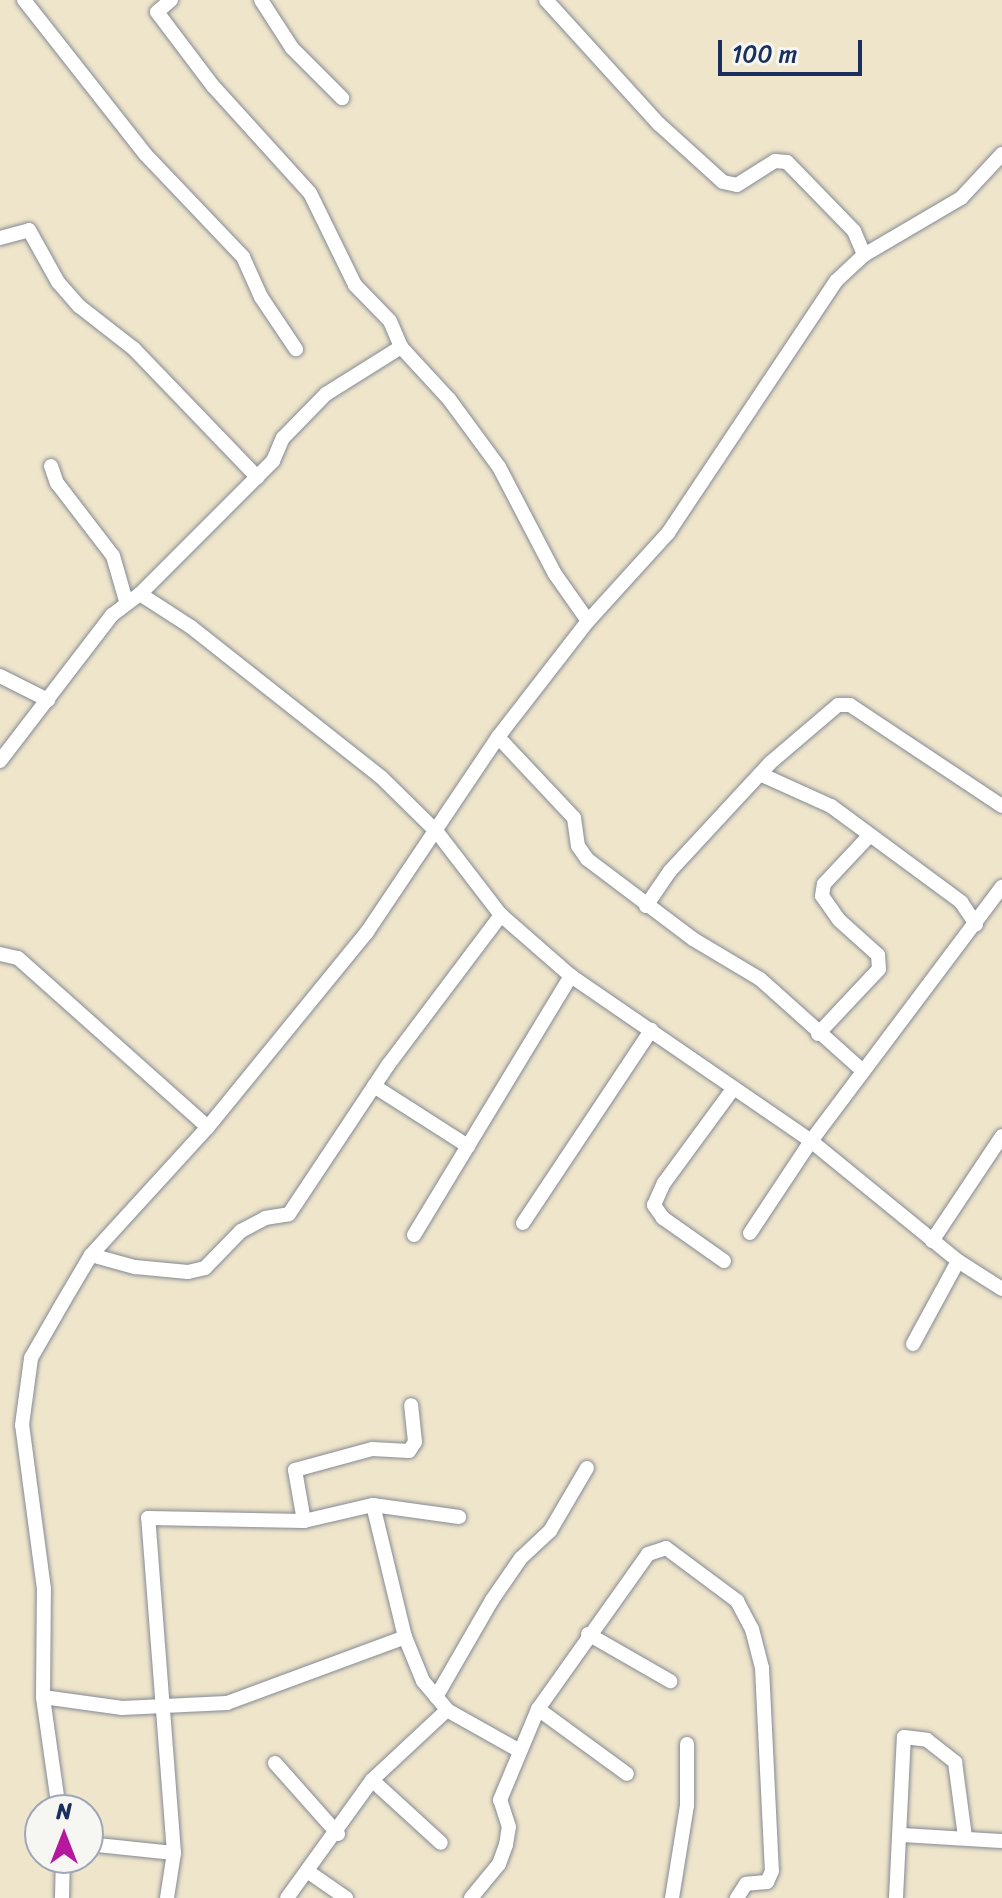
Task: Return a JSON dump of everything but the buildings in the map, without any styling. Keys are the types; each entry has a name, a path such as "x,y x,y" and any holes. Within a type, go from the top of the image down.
{"street":[{"path":"24,0 146,155 243,257 261,297 296,349"},
{"path":"171,0 152,6 213,86 310,193 355,285 390,321 401,347 449,399 499,467 555,574 588,621"},
{"path":"261,0 292,48 342,98"},
{"path":"546,0 659,124 723,182 737,185 775,161 787,162 854,231 864,255"},
{"path":"57,1794 43,1697 44,1589 22,1425 31,1358 91,1255 208,1127 367,932 498,737 588,621 668,533 815,308 864,255 961,198 1002,154"},
{"path":"0,238 29,230 58,282 79,306 134,349 257,477"},
{"path":"0,761 133,598 273,461 283,438 326,394 401,347"},
{"path":"51,466 57,483 113,556 133,598 191,627 381,777 437,832 501,915 571,976 811,1141 932,1241 1002,1289"},
{"path":"0,676 48,700"},
{"path":"646,906 670,871 760,774 845,704 1002,806"},
{"path":"498,737 574,818 578,846 587,859 646,906 760,979 818,1034 849,1054 863,1071"},
{"path":"760,774 819,799 961,902 976,924"},
{"path":"818,1034 879,969 878,955 839,920 822,896 824,884 870,835"},
{"path":"750,1233 811,1141 1002,887"},
{"path":"91,1255 167,1273 205,1268 241,1231 265,1218 289,1214 374,1086 501,915"},
{"path":"0,954 18,958 208,1127"},
{"path":"414,1235 571,976"},
{"path":"523,1223 651,1030"},
{"path":"374,1086 468,1146"},
{"path":"724,1261 663,1218 654,1205 664,1183 733,1089"},
{"path":"932,1241 1002,1136"},
{"path":"913,1344 958,1261"},
{"path":"304,1521 295,1470 372,1449 409,1451 415,1442 411,1405"},
{"path":"436,1697 492,1600 521,1558 550,1531 587,1468"},
{"path":"373,1505 405,1637 423,1681 447,1710 518,1750"},
{"path":"167,1898 174,1853 166,1707 148,1518 304,1521 373,1505 459,1517"},
{"path":"471,1898 499,1864 506,1845 509,1827 500,1800 518,1750 538,1709 588,1634 657,1548 676,1551 746,1613 762,1668 772,1871 767,1882 746,1884 737,1898"},
{"path":"588,1634 670,1681"},
{"path":"43,1697 122,1708 227,1703 405,1637"},
{"path":"538,1709 627,1774"},
{"path":"287,1898 310,1873 372,1780 447,1710"},
{"path":"896,1898 904,1737 927,1740 955,1762 965,1837"},
{"path":"672,1898 687,1805 687,1744"},
{"path":"275,1763 338,1834"},
{"path":"372,1780 441,1843"},
{"path":"901,1835 1002,1841"},
{"path":"104,1846 174,1853"},
{"path":"310,1873 346,1898"},
{"path":"62,1898 63,1874"}]}
